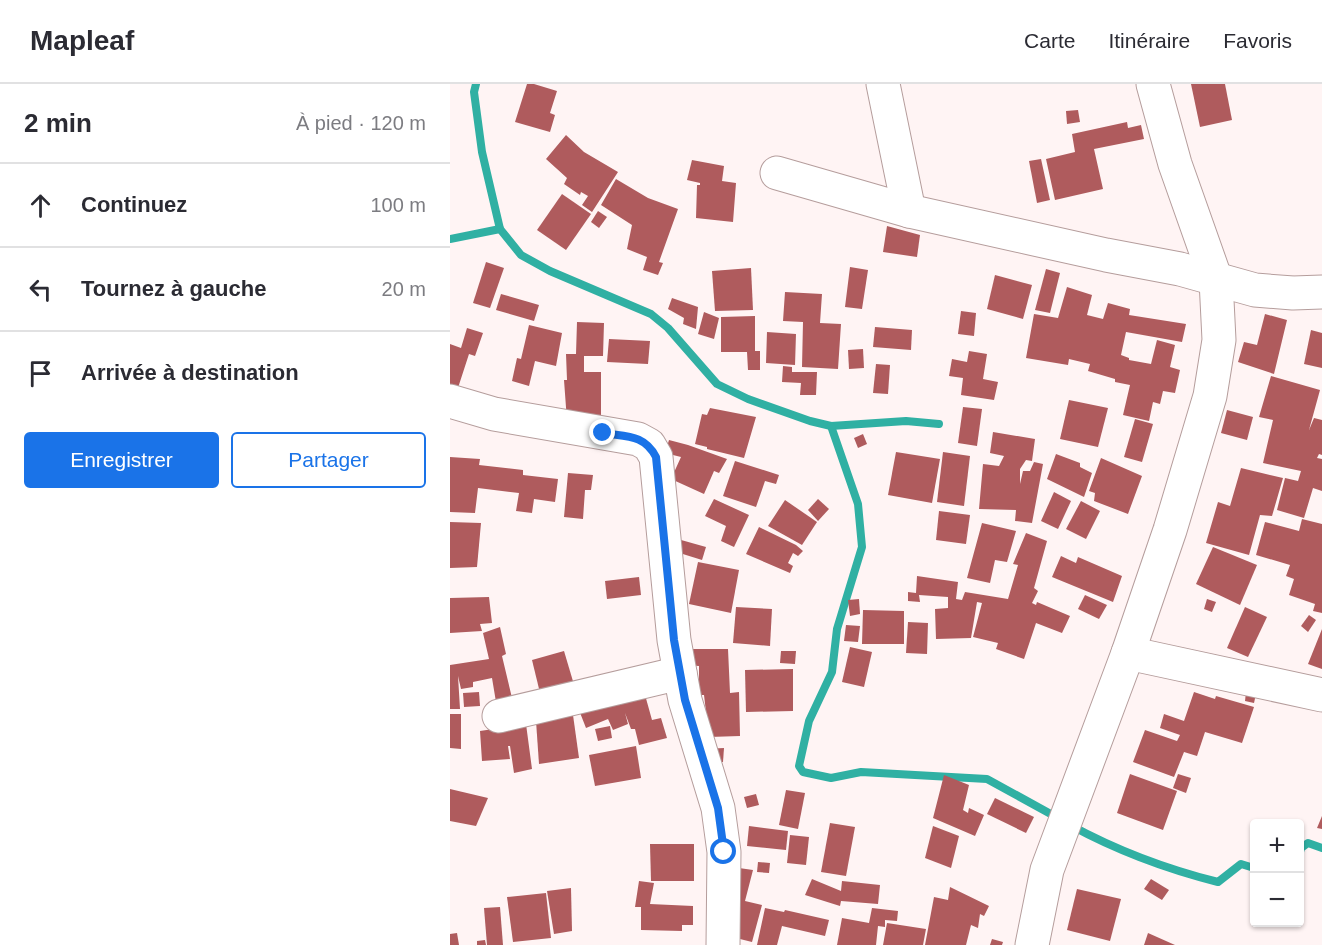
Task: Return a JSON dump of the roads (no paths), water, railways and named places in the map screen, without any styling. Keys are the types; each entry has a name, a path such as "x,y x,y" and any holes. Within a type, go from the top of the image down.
{"street":[{"path":"883,84 909,211"},
{"path":"1032,945 1047,870 1128,653 1170,530 1210,396 1219,340 1216,280 1175,164 1153,84"},
{"path":"777,173 909,211 1180,269 1255,290 1293,293 1322,292"},
{"path":"450,401 494,414 638,439 650,445 656,457 674,640 685,700 718,808 724,852 723,945"},
{"path":"1128,653 1322,695"},
{"path":"499,716 680,673"}],"waterway":[{"path":"476,84 474,92 482,152 500,229 521,255 550,271 651,314 668,328 717,384 748,399 831,426 906,421 939,424"},
{"path":"450,239 500,229"},
{"path":"831,426 858,504 862,547 837,629 832,672 809,721 799,766 803,772 831,778 861,772 987,779 1058,818"},
{"path":"1070,825 1142,858 1218,882 1241,864 1250,867"},
{"path":"1304,846 1308,843 1322,848"}]}
